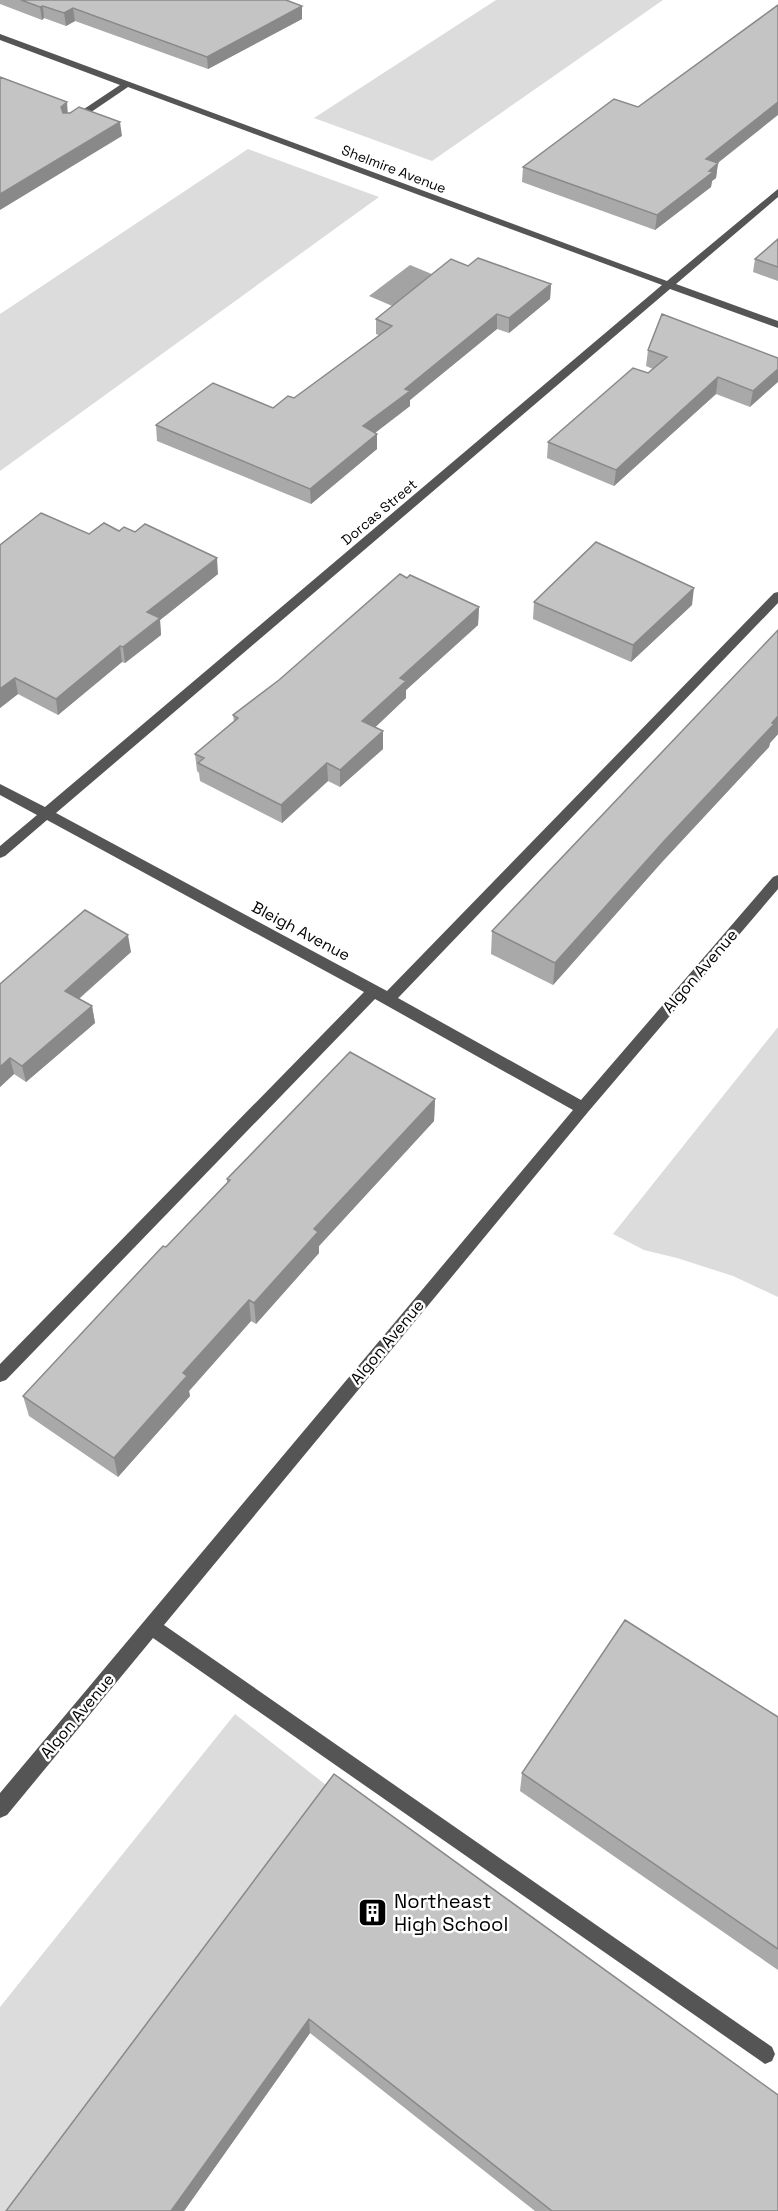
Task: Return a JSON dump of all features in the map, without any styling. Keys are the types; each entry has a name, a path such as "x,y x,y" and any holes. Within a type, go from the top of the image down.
{"street":[{"name":"Shelmire Avenue","path":"0,37 667,286 778,325"},
{"path":"68,123 127,84"},
{"name":"Dorcas Street","path":"0,853 778,192"},
{"path":"388,999 778,596"},
{"name":"Bleigh Avenue","path":"0,789 374,991 583,1108"},
{"name":"Algon Avenue","path":"0,1808 583,1108 778,880"},
{"path":"0,1375 374,991"},
{"path":"152,1626 765,2054"}],"shaded area":[{"path":"496,0 663,0 432,161 314,118"},
{"path":"248,149 379,197 0,471 0,314"},
{"path":"410,265 439,277 397,308 369,296"},
{"path":"778,1027 778,1297 733,1276 644,1250 613,1234"},
{"path":"235,1714 335,1792 24,2211 0,2211 0,2007"}],"building":[{"path":"21,0 286,0 302,6 207,57 73,8 64,13"},
{"path":"778,5 778,102 706,159 718,163 709,171 713,172 657,215 523,167 614,99 638,107"},
{"path":"0,77 67,102 61,107 63,113 70,113 79,107 120,122 0,194"},
{"path":"778,239 778,267 755,259"},
{"path":"478,258 551,284 509,318 497,314 405,389 410,391 363,426 377,434 310,489 156,425 213,383 273,408 288,396 294,398 392,326 376,319 451,259 468,266"},
{"path":"662,314 778,358 778,369 753,391 718,377 616,470 548,442 633,368 648,373 667,357 648,350"},
{"path":"41,513 89,534 104,523 119,531 124,527 135,532 145,524 217,558 147,612 160,618 123,647 120,646 56,699 15,678 0,689 0,545"},
{"path":"596,542 694,588 633,645 534,602"},
{"path":"400,574 407,578 410,575 479,607 400,678 406,681 362,721 383,731 340,770 327,763 281,805 198,763 204,758 195,754 238,718 233,715 279,680"},
{"path":"778,630 778,716 772,723 774,724 666,839 555,963 492,931"},
{"path":"85,910 128,935 65,991 92,1006 22,1066 10,1058 0,1067 0,984"},
{"path":"350,1052 435,1099 314,1229 318,1232 254,1303 249,1300 183,1373 187,1376 114,1458 23,1396 163,1246 166,1247 230,1180 227,1179"},
{"path":"625,1620 778,1717 778,1949 522,1773"},
{"name":"Northeast High School","path":"334,1774 778,2095 778,2211 552,2211 309,2019 171,2211 6,2211"}],"place":[{"name":"Northeast High School","path":"373,1913"}]}
